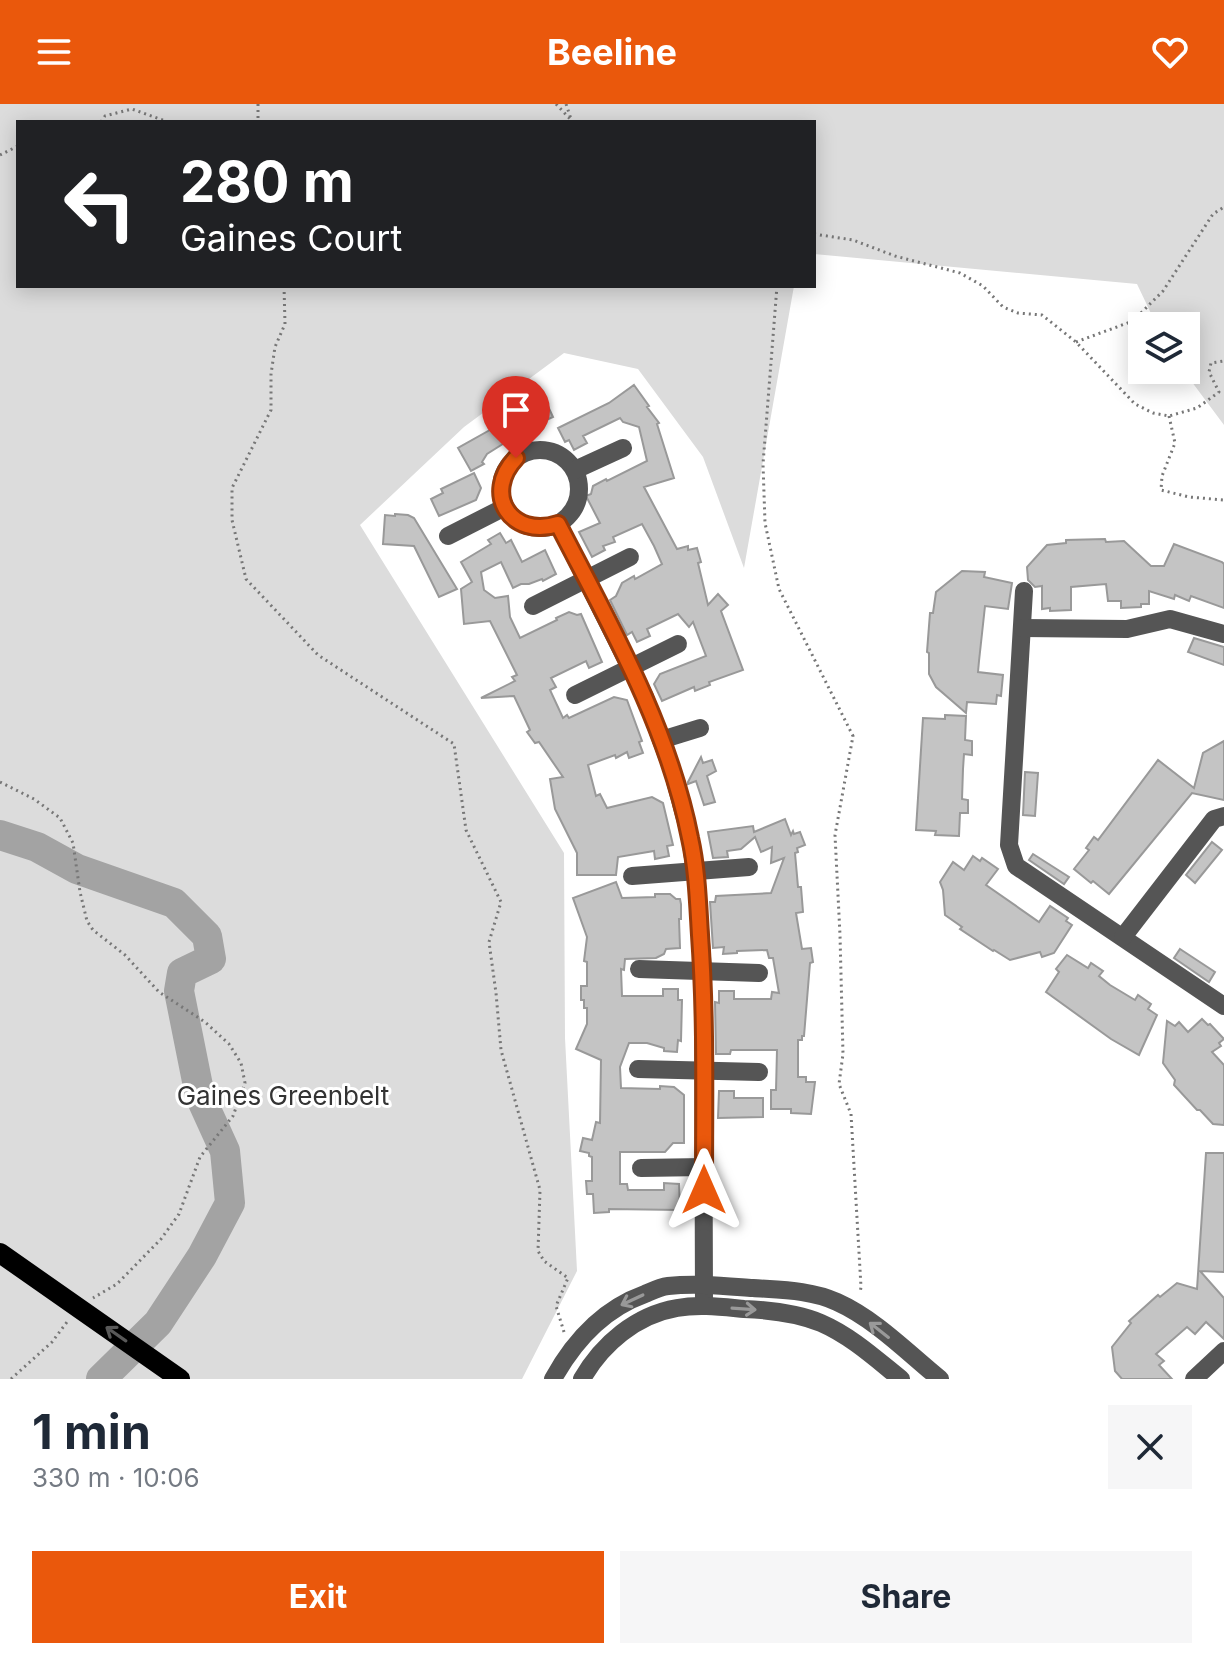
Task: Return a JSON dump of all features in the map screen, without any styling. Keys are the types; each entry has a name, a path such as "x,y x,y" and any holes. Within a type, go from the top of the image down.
{"main road":[{"path":"0,1253 180,1379"}],"street":[{"path":"575,470 623,448"},
{"path":"528,451 554,452 575,470 579,495 568,517 558,524 546,528 522,525 505,507 501,480 506,468 528,451"},
{"path":"448,536 505,507"},
{"path":"558,524 645,697 672,770 690,837 703,971 704,1306"},
{"path":"533,606 630,557"},
{"path":"1024,591 1009,845 1016,866 1224,1006"},
{"path":"1022,628 1127,629 1170,619 1224,634"},
{"path":"575,695 678,644"},
{"path":"661,740 700,728"},
{"path":"1123,937 1214,819 1224,816"},
{"path":"632,876 749,867"},
{"path":"639,969 759,973"},
{"path":"638,1069 759,1072"},
{"path":"641,1168 704,1167"},
{"path":"553,1379 574,1345 615,1308 665,1287 704,1284 795,1291 837,1302 855,1312 940,1379"},
{"path":"582,1379 609,1342 631,1327 675,1308 704,1306 776,1312 823,1324 845,1335 901,1379"},
{"path":"1194,1379 1224,1351"}],"path":[{"path":"556,104 570,120"},
{"path":"102,120 105,116 132,109 162,120"},
{"path":"1076,342 1133,321 1163,291 1213,214 1224,207"},
{"path":"816,234 853,240 895,256 960,273 983,286 1003,307 1018,313 1042,315 1076,342 1135,404 1153,413 1169,416 1197,408 1219,392 1209,372 1211,363 1224,361"},
{"path":"284,288 285,324 275,347 271,410 232,488 232,520 246,579 318,655 454,744 466,830 501,902 489,942 501,1050 540,1190 538,1251 544,1261 568,1278 556,1306 564,1332 574,1345"},
{"path":"777,288 763,464 765,523 779,589 853,736 835,835 843,1054 839,1084 851,1114 861,1287 855,1312"},
{"path":"1169,416 1175,443 1162,476 1161,490 1189,497 1224,500"},
{"path":"0,782 34,799 60,818 73,843 80,892 87,921 93,930 125,955 159,992 205,1022 229,1044 241,1063 245,1083 233,1116 200,1157 179,1214 161,1239 117,1284 84,1303"},
{"path":"11,1379 52,1342 71,1316"}],"green space":[{"name":"Gaines Greenbelt","path":"0,104 1224,104 1224,425 1193,384 1200,384 1200,312 1150,312 1137,284 816,254 816,120 16,120 16,288 794,288 744,568 703,457 638,369 564,353 464,427 360,525 564,853 565,1038 577,1271 522,1379 0,1379"}],"building":[{"path":"634,385 659,423 674,478 644,487 677,549 688,546 688,550 697,548 708,605 718,594 728,605 721,611 743,670 709,682 710,685 695,691 694,687 662,701 654,684 660,674 706,656 693,622 689,627 678,614 647,629 650,636 637,642 632,632 627,635 610,600 616,596 622,583 662,564 654,546 642,524 613,537 615,542 603,546 605,550 592,557 579,532 600,523 586,496 591,494 593,486 647,461 639,427 620,418 583,436 587,443 574,450 569,440 565,442 558,428 609,403"},
{"path":"540,389 553,417 533,426 526,427 520,423 508,428 501,410"},
{"path":"497,426 506,442 487,454 482,462 484,464 471,471 458,448"},
{"path":"474,473 481,488 476,500 439,516 431,499 443,493 441,489"},
{"path":"385,515 414,518 457,589 439,597 414,546 383,544"},
{"path":"500,533 506,543 511,540 522,562 545,550 556,574 543,581 513,588 501,562 481,572 484,590 495,598 508,596 510,617 520,638 569,612 581,614 602,662 589,668 586,661 551,678 556,687 550,690 563,718 614,697 627,700 642,741 639,742 643,753 629,758 627,752 588,765 596,796 600,794 607,808 652,797 663,803 673,845 667,846 669,856 655,859 654,851 618,857 616,875 577,875 577,853 555,809 550,779 563,777 539,742 535,743 527,732 530,730 514,696 481,698 515,681 512,677 517,675 490,621 464,624 461,589 472,582 461,562 491,544 488,540"},
{"path":"1105,539 1106,542 1124,541 1151,566 1164,566 1174,544 1222,562 1224,608 1191,596 1189,601 1175,595 1174,599 1149,591 1149,604 1121,608 1121,601 1108,601 1106,584 1071,587 1071,610 1042,609 1042,586 1035,587 1028,580 1027,567 1047,545 1066,543 1066,540"},
{"path":"962,571 985,572 984,577 1012,583 1008,609 985,606 979,661 978,672 1003,675 1001,696 997,695 996,704 967,702 966,713 936,687 929,674 927,652 930,613 933,613 936,592"},
{"path":"1194,638 1224,647 1224,665 1188,652"},
{"path":"945,715 966,716 965,740 972,741 972,755 964,754 962,799 968,800 968,813 960,813 959,836 916,830 923,718 945,719"},
{"path":"1224,741 1224,800 1192,793 1109,894 1074,869 1089,850 1086,848 1094,837 1098,840 1158,760 1194,788 1203,753"},
{"path":"701,757 703,763 712,760 716,771 707,776 715,802 704,805 696,781 688,784"},
{"path":"1025,772 1038,773 1035,816 1023,815"},
{"path":"785,819 791,835 793,831 794,834 800,832 805,845 797,848 798,852 795,853 803,912 796,913 802,949 811,948 813,962 810,963 804,1036 798,1040 798,1077 806,1077 806,1082 815,1082 811,1114 791,1113 791,1109 771,1109 771,1090 776,1090 777,1050 731,1050 730,1054 716,1054 715,1002 719,1003 719,991 734,991 734,999 771,999 772,992 779,993 773,958 769,958 767,950 723,954 724,947 713,948 710,902 715,902 716,896 771,893 784,858 771,863 772,847 761,852 755,837 741,849 727,851 728,857 713,858 708,832 753,826 754,832"},
{"path":"1212,842 1222,850 1195,883 1186,875"},
{"path":"1033,854 1069,877 1064,884 1029,860"},
{"path":"973,856 998,869 986,885 1039,922 1050,906 1068,918 1066,921 1072,925 1054,953 1042,957 1040,952 1010,960 960,929 962,927 945,915 940,882 953,862 964,870"},
{"path":"616,882 622,898 670,894 680,899 681,904 680,948 666,949 656,958 625,959 624,970 621,969 622,996 663,996 663,989 678,989 678,1000 682,1000 681,1041 678,1040 677,1052 664,1051 664,1048 647,1043 629,1043 620,1067 621,1088 674,1087 684,1095 684,1143 673,1143 665,1152 620,1152 620,1184 627,1184 628,1190 664,1190 664,1183 679,1184 680,1210 609,1209 609,1212 594,1213 593,1194 587,1194 586,1181 592,1181 592,1157 580,1151 583,1138 592,1140 596,1122 600,1123 601,1060 576,1049 587,1024 587,1008 581,1000 581,986 587,986 587,962 584,961 587,937 573,898"},
{"path":"1180,949 1215,972 1209,982 1174,958"},
{"path":"1067,955 1088,968 1091,963 1103,971 1099,976 1110,985 1135,1000 1138,995 1151,1004 1148,1009 1157,1015 1139,1055 1111,1039 1046,992 1059,972 1056,969"},
{"path":"1202,1019 1224,1039 1219,1043 1221,1046 1212,1052 1224,1065 1224,1125 1213,1124 1197,1110 1174,1085 1175,1080 1163,1063 1167,1021 1175,1026 1179,1022 1188,1032"},
{"path":"719,1091 734,1091 734,1098 763,1098 763,1117 718,1118"},
{"path":"1206,1153 1224,1153 1224,1272 1200,1271 1224,1298 1224,1339 1206,1322 1195,1334 1187,1327 1156,1354 1164,1361 1159,1365 1172,1379 1122,1379 1115,1371 1112,1347 1131,1323 1129,1321 1177,1283 1197,1289"}],"waterway":[{"path":"0,835 37,847 77,869 174,903 207,936 211,959 182,973 179,991 200,1096 225,1151 230,1203 202,1256 158,1323 101,1379"}],"route":[{"path":"516,458 506,468 501,480 505,507 522,525 546,528 558,524 645,697 672,770 690,837 703,971 704,1190"}]}
